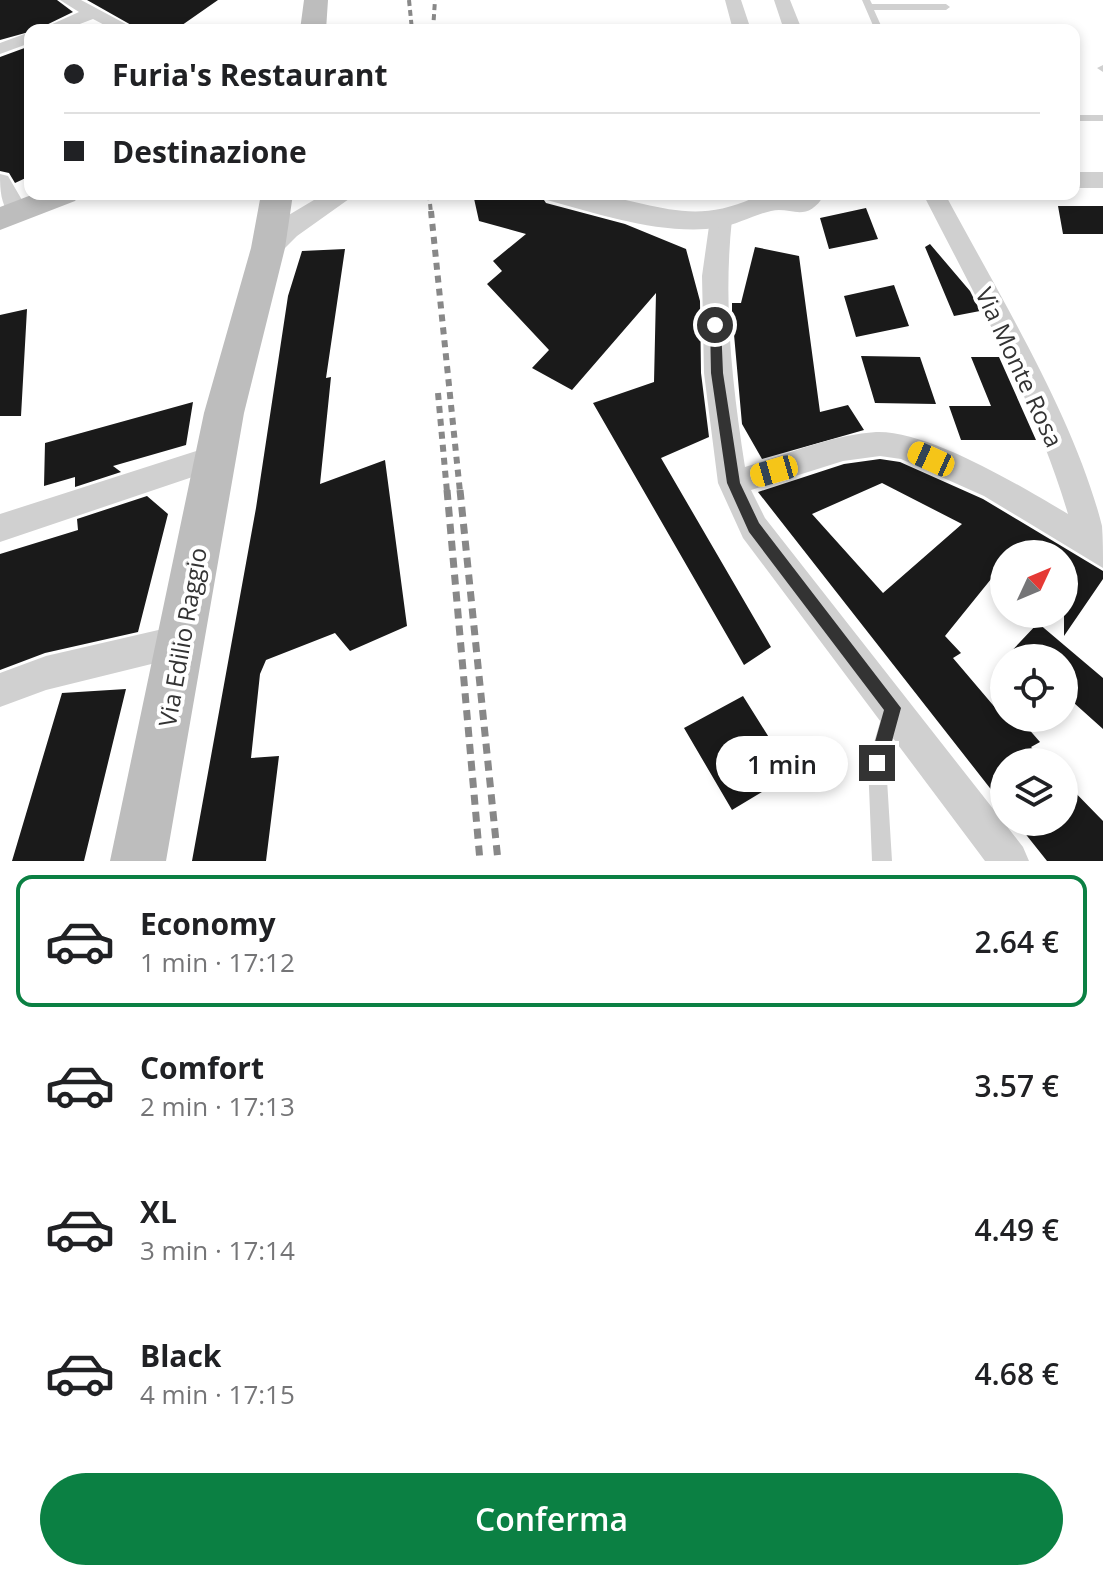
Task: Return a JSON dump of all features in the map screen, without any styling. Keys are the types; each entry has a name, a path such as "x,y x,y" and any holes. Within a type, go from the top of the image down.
{"main road":[{"path":"314,24 316,0"},
{"path":"9,216 49,200"},
{"name":"Via Edilio Raggio","path":"138,861 220,435 268,248 276,200"}],"street":[{"path":"68,0 118,24"},
{"path":"63,24 95,11 111,0"},
{"path":"733,0 740,24"},
{"path":"782,0 791,24"},
{"path":"0,49 24,39"},
{"path":"1080,180 1103,180"},
{"path":"0,181 9,216"},
{"path":"268,248 287,229 333,200"},
{"path":"584,200 685,222 721,226 750,213 765,200"},
{"path":"781,200 799,204 804,200"},
{"name":"Via Monte Rosa","path":"937,200 1006,331 1079,495 1098,550"},
{"path":"721,226 714,276 717,373 733,483 754,528 1009,861"},
{"path":"0,528 220,435"},
{"path":"733,483 856,447 883,444 910,449 973,477 1098,550"},
{"path":"0,690 46,673 180,642"}],"lane":[{"path":"876,24 867,4 946,7"},
{"path":"1080,118 1103,118"},
{"path":"882,861 877,763 893,708"}],"building":[{"path":"0,0 57,0 73,12 48,24 24,24 24,33 0,40"},
{"path":"87,0 218,0 184,24 129,24"},
{"path":"24,48 24,179 15,183 9,173 0,171 0,57"},
{"path":"474,200 544,200 625,224 686,249 700,301 701,373 709,437 661,458 771,647 744,665 593,403 654,382 656,293 572,390 532,368 549,350 487,284 502,271 493,261 526,234 479,221"},
{"path":"1058,206 1103,206 1103,234 1063,234"},
{"path":"866,208 878,239 829,249 820,218"},
{"path":"930,244 970,291 980,311 954,316 925,247"},
{"path":"755,247 799,256 820,412 848,405 864,430 762,459 742,424 732,312 732,303 741,303"},
{"path":"345,249 326,378 331,377 320,484 385,460 407,626 350,651 335,633 266,660 260,674 251,758 279,756 266,861 192,861 256,508 288,296 302,251"},
{"path":"894,285 909,326 856,337 844,296"},
{"path":"27,309 21,416 0,416 0,315"},
{"path":"861,356 920,357 936,404 875,403"},
{"path":"971,357 999,357 1036,440 961,440 949,406 991,406"},
{"path":"193,402 186,445 113,466 121,472 75,487 75,477 44,486 45,443"},
{"path":"880,459 900,462 983,499 1051,540 990,540 990,580 945,636 961,653 953,658 990,702 990,732 1031,732 1040,742 1032,748 990,748 990,788 758,492 844,464","holes":["882,483 962,524 883,593 812,514"]},
{"path":"147,496 168,514 138,632 45,653 0,670 0,554 78,530 77,519"},
{"path":"1078,556 1103,571 1103,579 1078,616"},
{"path":"1033,628 1044,628 1063,644 1018,644"},
{"path":"1078,657 1103,678 1103,729 1078,707"},
{"path":"126,689 84,861 12,861 62,693"},
{"path":"743,696 792,774 732,810 684,728"},
{"path":"1078,795 1103,821 1103,861 1047,861 1027,836 1078,836"}],"railway":[{"path":"409,0 411,24"},
{"path":"433,24 435,0"},
{"path":"430,200 431,213"},
{"path":"431,211 460,492"},
{"path":"438,393 447,492"},
{"path":"447,490 480,861"},
{"path":"460,490 498,861"}],"route":[{"path":"715,325 717,373 733,483 754,528 893,708 877,763"}]}
